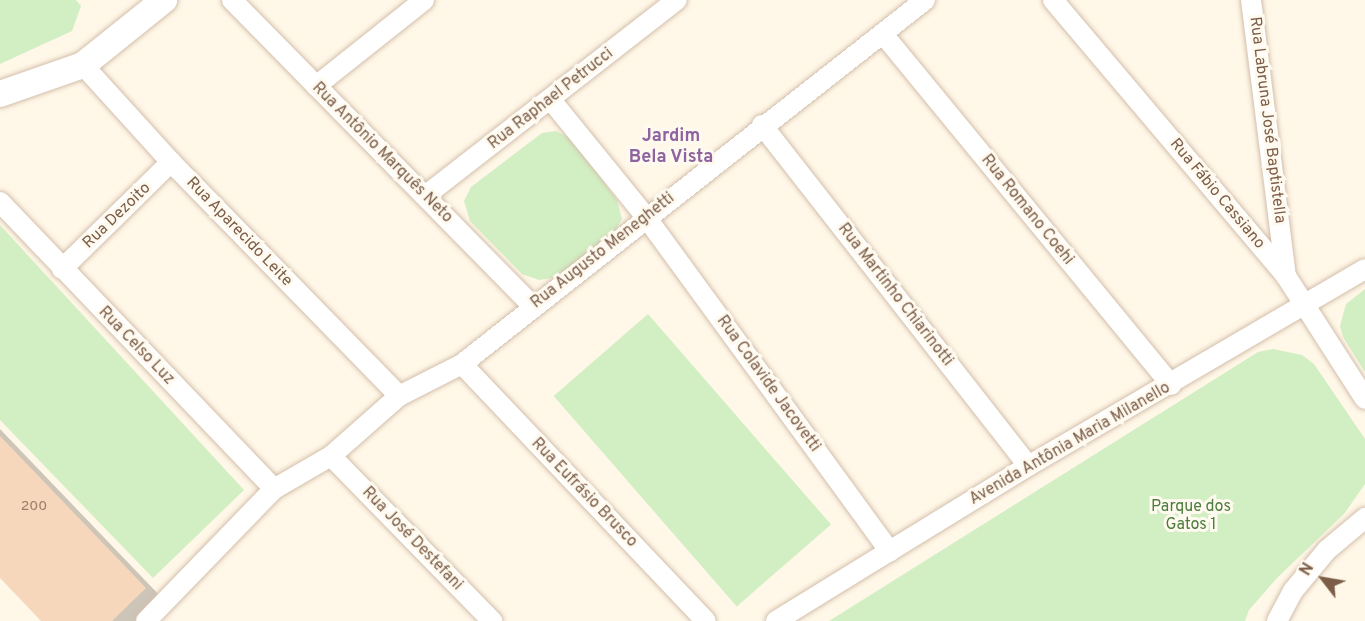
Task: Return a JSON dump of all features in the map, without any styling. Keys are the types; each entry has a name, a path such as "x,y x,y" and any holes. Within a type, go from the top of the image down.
{"street":[{"path":"0,94 83,65 164,0"},
{"name":"Rua Antônio Marquês Neto","path":"232,0 532,306"},
{"path":"316,86 424,0"},
{"name":"Rua Raphael Petrucci","path":"425,196 677,0"},
{"name":"Rua Augusto Meneghetti","path":"146,621 274,489 331,456 399,396 462,364 762,125 925,0"},
{"name":"Rua Fábio Cassiano","path":"1053,0 1286,276 1365,399"},
{"name":"Rua Labruna José Baptistella","path":"1251,0 1286,276"},
{"name":"Rua Romano Coehi","path":"883,34 1171,385"},
{"name":"Rua Aparecido Leite","path":"83,65 171,162 399,396"},
{"name":"Rua Colavide Jacovetti","path":"551,100 646,217 890,551"},
{"name":"Rua Martinho Chiarinotti","path":"762,125 1028,466"},
{"name":"Rua Dezoito","path":"62,269 171,162"},
{"name":"Rua Celso Luz","path":"0,202 274,489"},
{"name":"Avenida Antônia Maria Milanello","path":"776,621 1028,466 1171,385 1304,302 1365,269"},
{"name":"Rua Eufrásio Brusco","path":"462,364 706,621"},
{"name":"Rua José Destefani","path":"331,456 492,621"},
{"path":"1277,621 1293,591 1327,550 1365,518"}],"green space":[{"path":"0,0 76,0 81,6 72,31 0,64"},
{"path":"556,131 572,139 617,200 622,219 609,240 553,278 539,280 522,274 470,221 464,201 471,187 542,133"},
{"path":"0,225 244,490 153,578 0,420"},
{"path":"1365,289 1365,372 1343,337 1340,326 1346,304"},
{"path":"648,314 831,525 737,607 554,396"},
{"name":"Parque dos Gatos 1","path":"1273,349 1302,355 1314,364 1365,439 1365,484 1344,514 1277,578 1249,610 1245,621 829,621 1258,352"}],"building":[{"path":"0,436 146,588 112,621 41,621 0,578"}],"district":[{"name":"Jardim Bela Vista","path":"671,148"}]}
